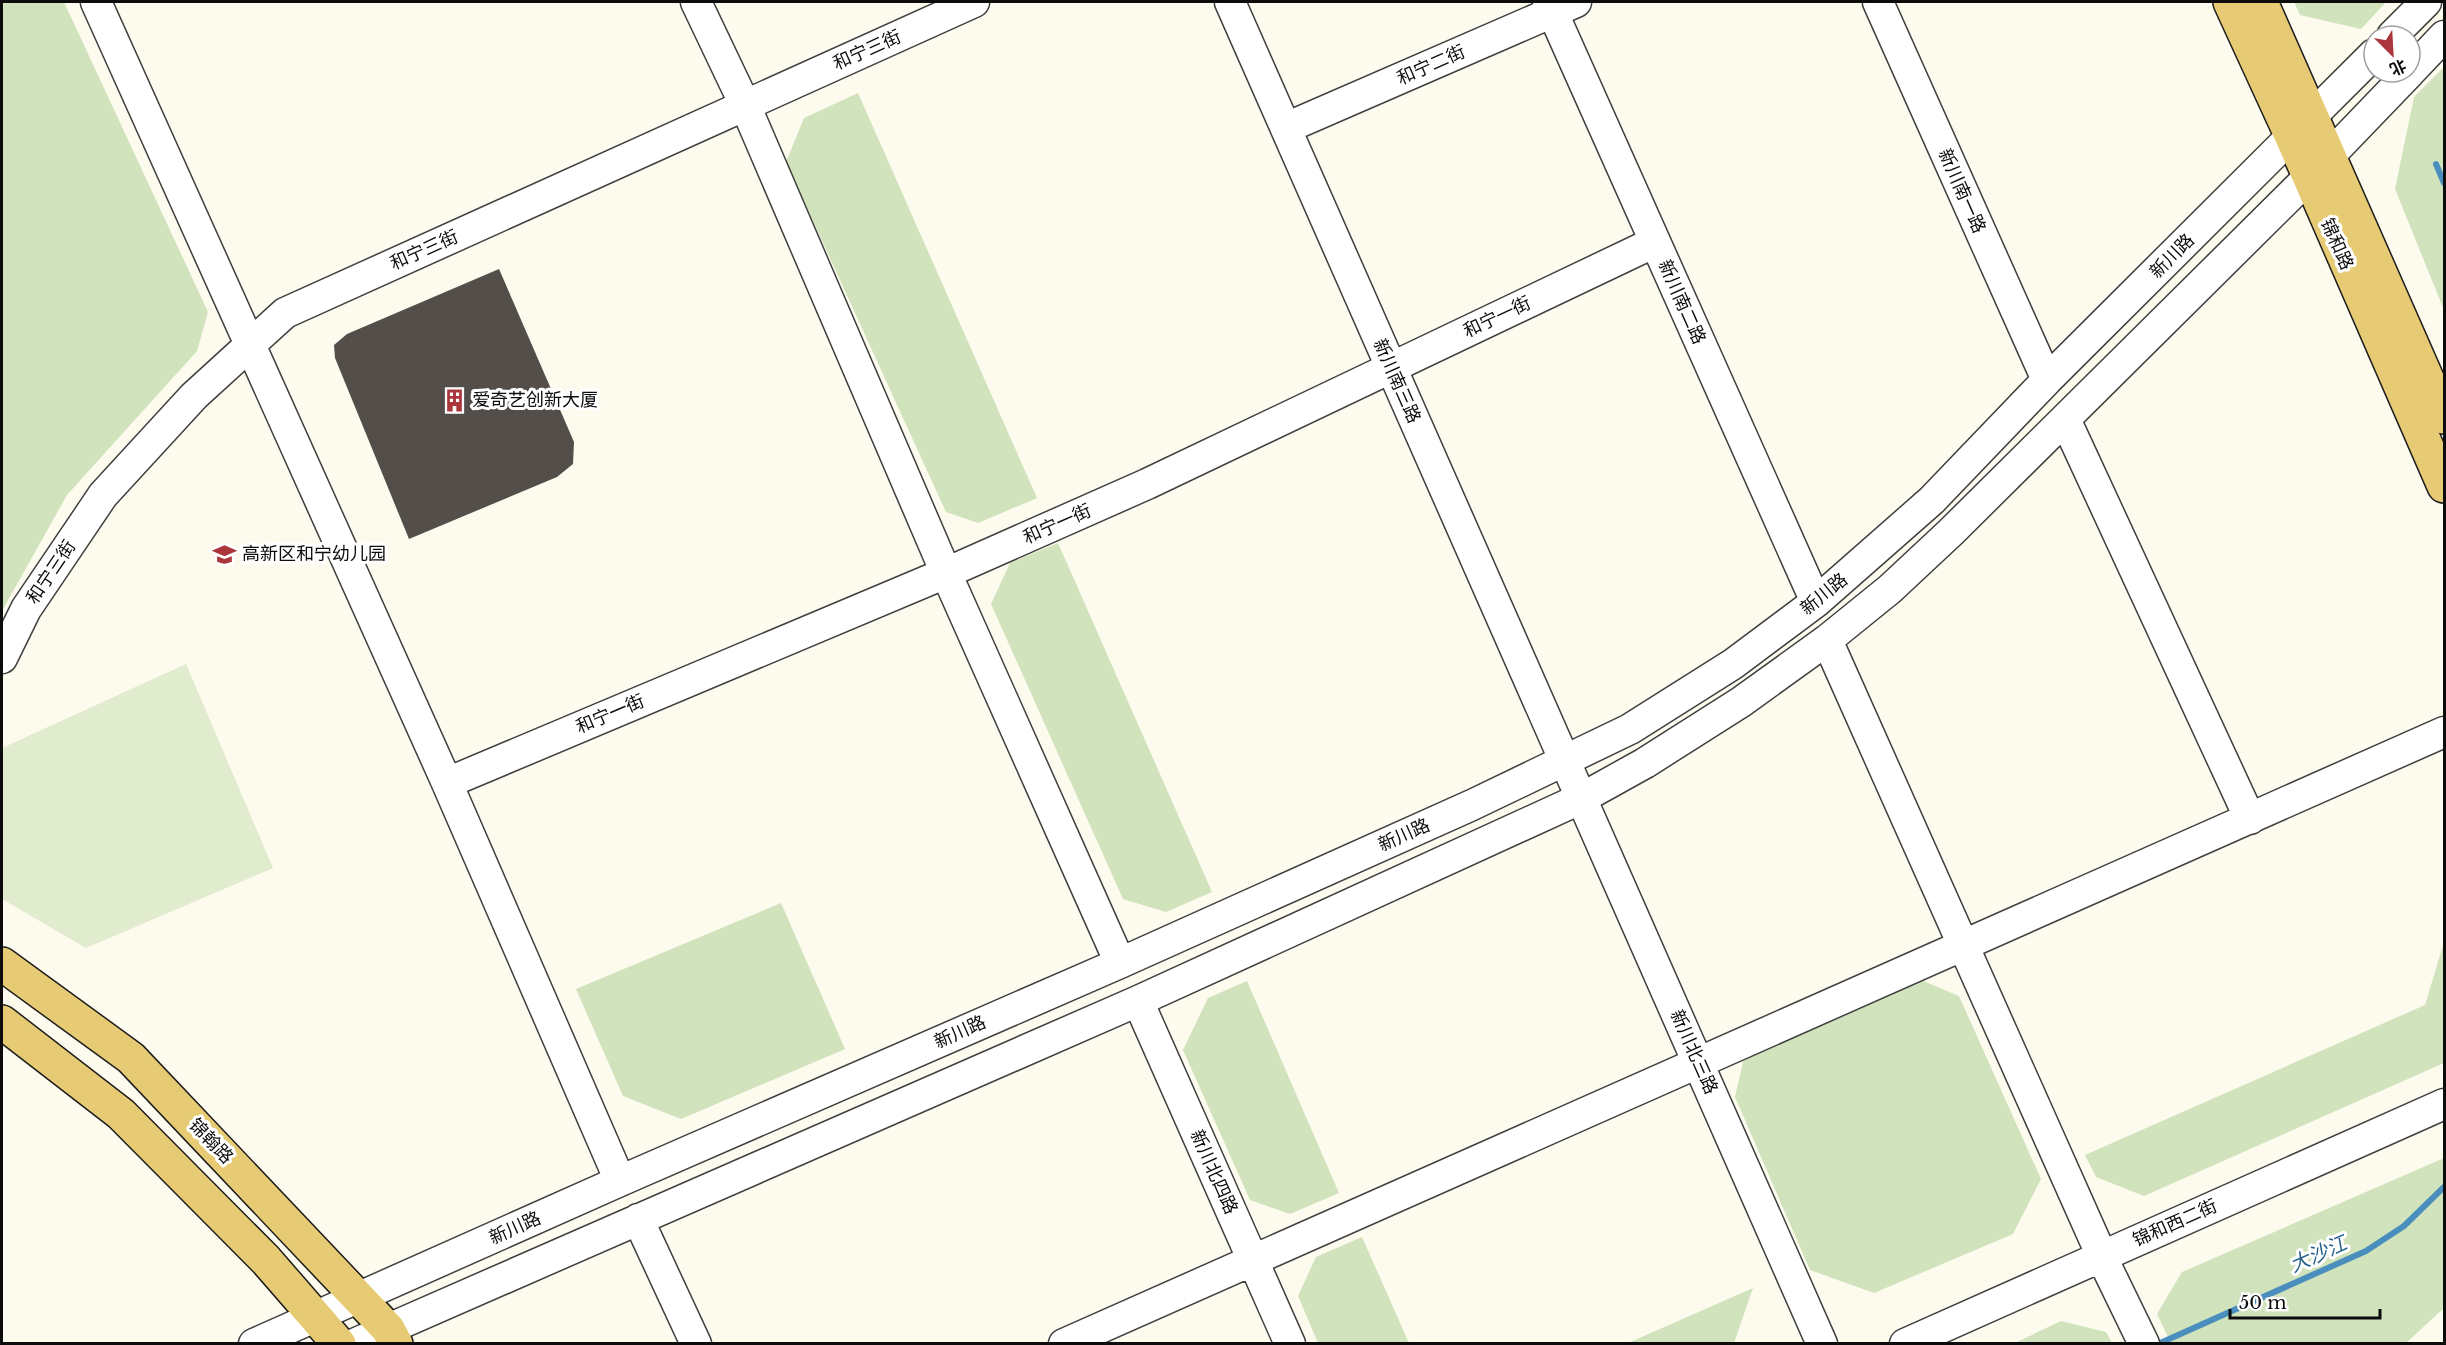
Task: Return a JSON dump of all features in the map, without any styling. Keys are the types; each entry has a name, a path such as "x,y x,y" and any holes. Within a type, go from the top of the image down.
{"main road":[{"name":"锦和路","path":"2230,2 2302,127"},
{"name":"锦和路","path":"2261,2 2302,127 2445,486"},
{"name":"锦和路","path":"2318,167 2445,417"},
{"name":"锦翰路","path":"2,964 132,1058 359,1298 392,1336"},
{"path":"2,1022 121,1114 266,1260 339,1344"}],"street":[{"path":"96,2 447,783 620,1181"},
{"path":"696,2 745,105 946,573 1120,963"},
{"name":"和宁三街","path":"2,658 26,609 103,495 194,396 285,313 974,2"},
{"name":"新川南三路","path":"1230,2 1565,761"},
{"name":"新川南一路","path":"1878,2 2047,380"},
{"path":"2404,24 2426,2"},
{"name":"和宁二街","path":"1286,128 1559,5"},
{"name":"新川南二路","path":"1559,5 1656,242 1816,602"},
{"name":"新川路","path":"2422,60 2445,36"},
{"name":"新川路","path":"254,1344 620,1181 1120,963 1472,805 1630,729 1733,664 1816,602 1932,500 2047,380 2362,66"},
{"name":"新川路","path":"354,1344 392,1336 638,1219 1138,1001 1582,798 1645,763 1741,702 1827,640 1890,589 2065,419 2398,84"},
{"name":"和宁一街","path":"447,783 946,573 1147,484 1656,242"},
{"path":"2065,419 2250,819"},
{"path":"1827,640 2102,1256 2144,1344"},
{"path":"1064,1344 2445,732"},
{"name":"新川北三路","path":"1565,761 1822,1344"},
{"name":"新川北四路","path":"1138,1001 1290,1344"},
{"name":"锦和西二街","path":"1905,1344 2445,1104"},
{"path":"638,1219 696,1344"}],"green space":[{"path":"2,2 64,2 208,312 197,351 67,495 2,611"},
{"path":"2294,2 2386,2 2366,24 2362,24 2361,29 2300,15"},
{"path":"2444,67 2444,310 2395,189 2414,97"},
{"path":"858,93 1037,498 978,523 946,512 786,162 804,118"},
{"path":"1058,543 1212,892 1166,912 1123,899 991,604 1010,563"},
{"path":"186,664 273,868 86,948 2,899 2,748"},
{"path":"781,903 845,1049 681,1119 623,1096 576,989"},
{"path":"2444,942 2444,1063 2144,1196 2096,1177 2085,1155 2425,1005"},
{"path":"1916,978 1959,996 2041,1179 2013,1234 1874,1293 1810,1270 1735,1097 1745,1053"},
{"path":"1247,981 1339,1193 1290,1214 1250,1200 1183,1050 1208,998"},
{"path":"2444,1158 2444,1308 2406,1343 2171,1343 2157,1314 2182,1272"},
{"path":"1362,1237 1409,1343 1318,1343 1298,1296 1316,1257"},
{"path":"1753,1288 1734,1343 1628,1343"},
{"path":"2061,1321 2106,1332 2112,1343 2015,1343"}],"building":[{"name":"爱奇艺创新大厦","path":"499,269 574,442 573,464 557,477 409,539 335,358 334,345 347,334"}],"waterway":[{"name":"大沙江","path":"2436,164 2444,183"},
{"name":"大沙江","path":"2158,1344 2366,1251 2404,1226 2444,1187"}],"place":[{"name":"爱奇艺创新大厦","path":"454,400"},
{"name":"高新区和宁幼儿园","path":"224,554"}]}
